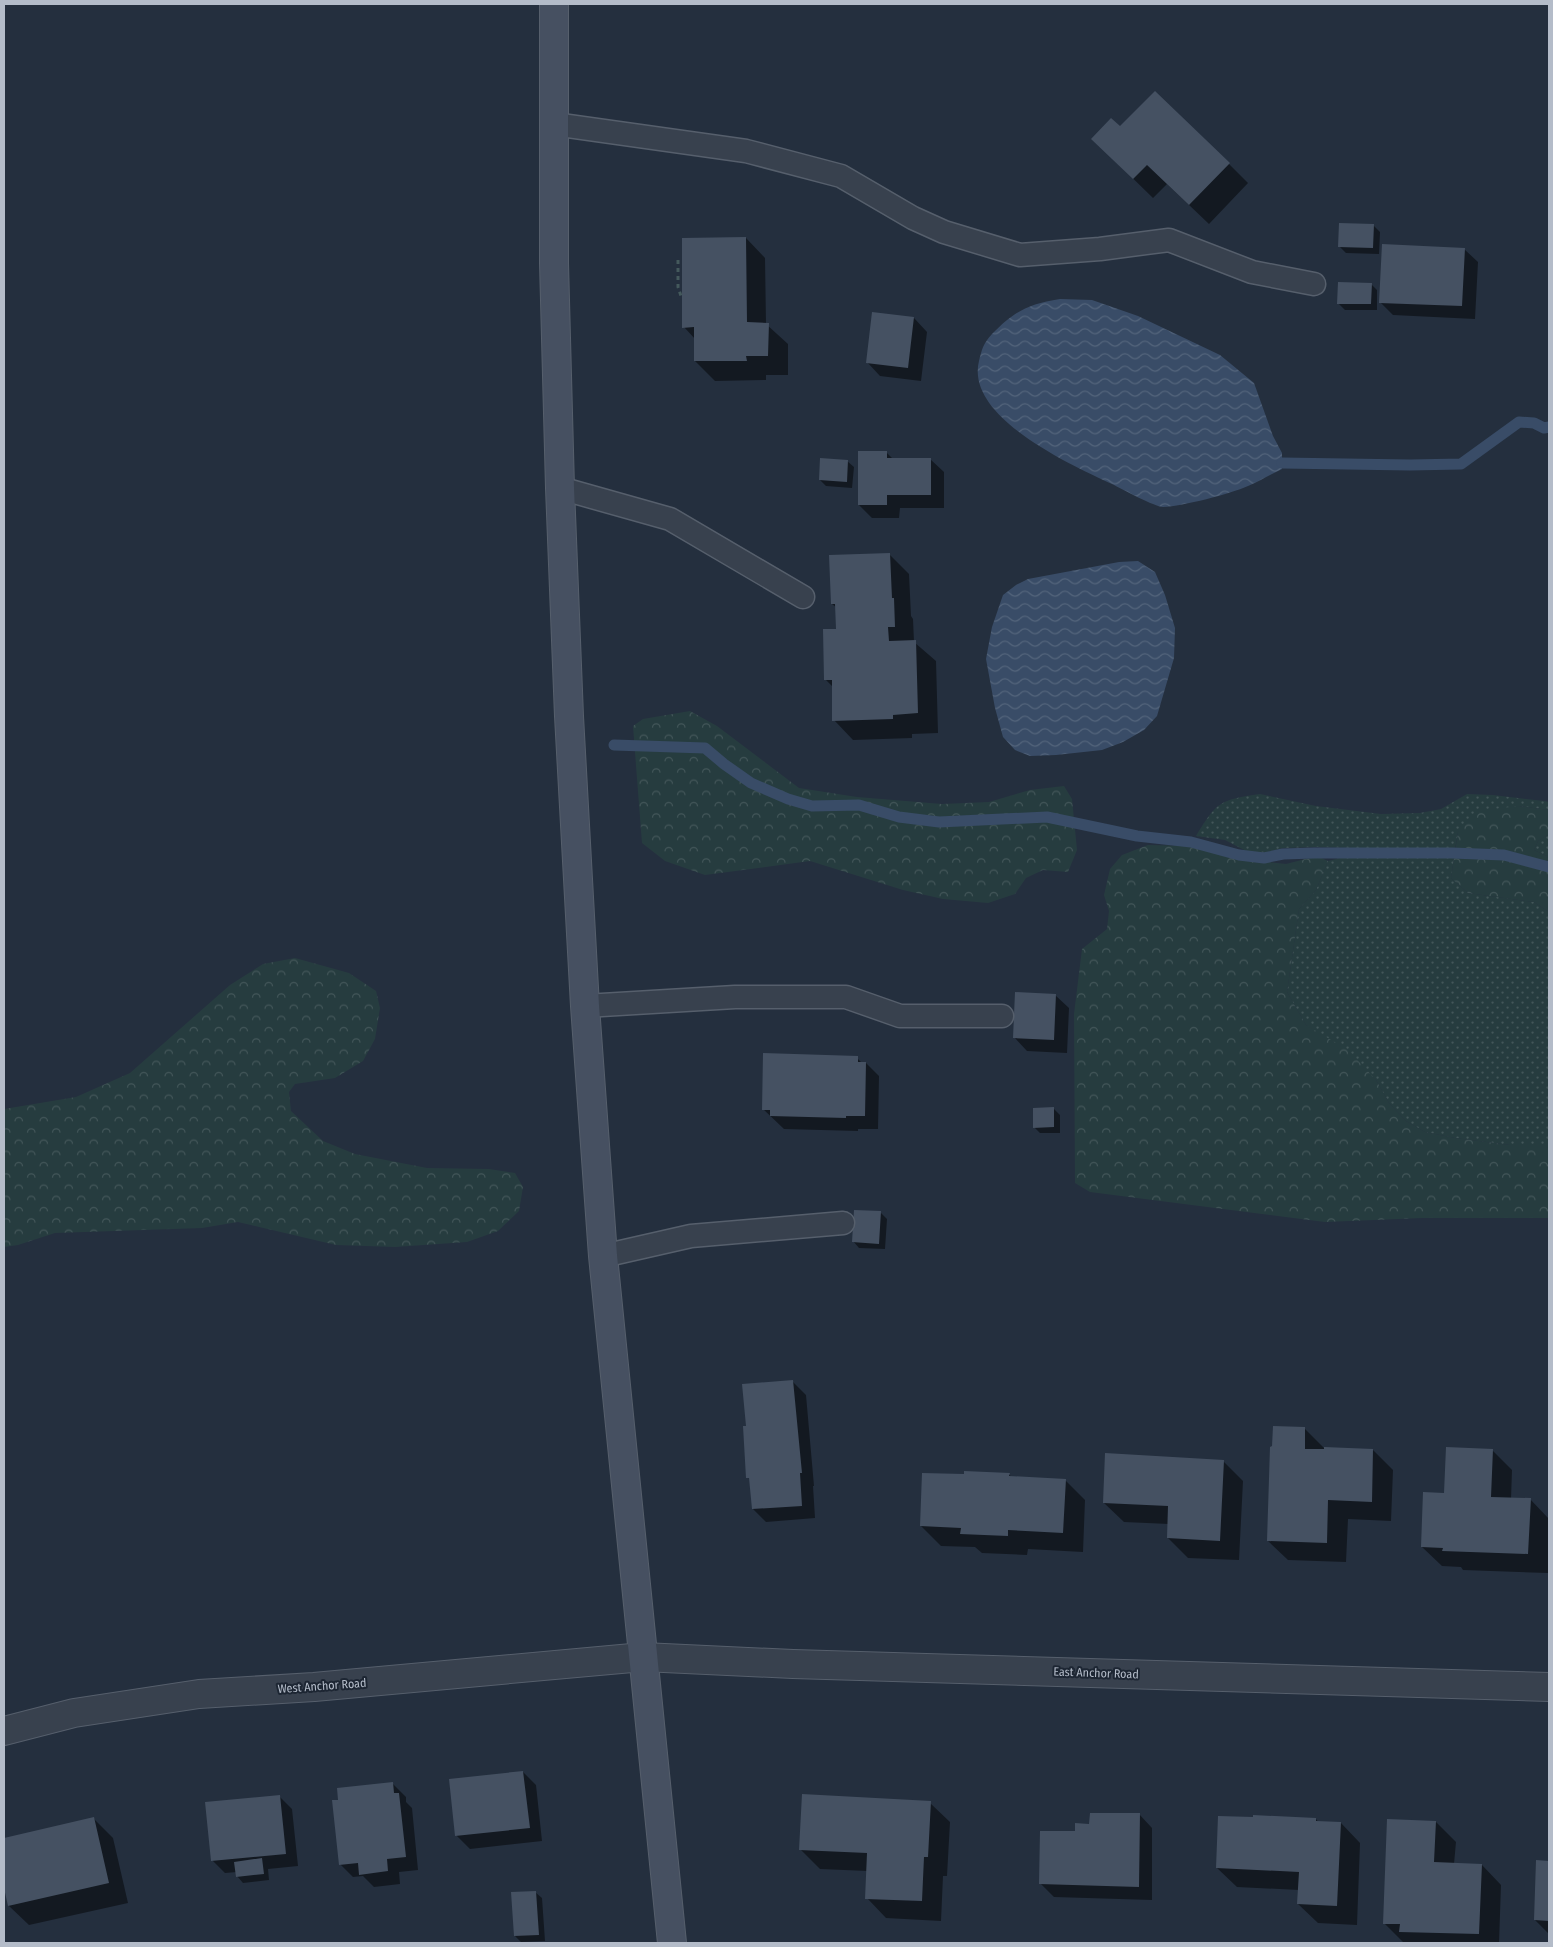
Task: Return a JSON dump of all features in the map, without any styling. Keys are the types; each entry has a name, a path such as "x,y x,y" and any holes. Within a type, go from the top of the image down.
{"main road":[{"path":"554,4 554,264 560,488 569,716 584,1006 604,1256 672,1943"}],"street":[{"name":"East Anchor Road","path":"643,1657 793,1664 1549,1687"},
{"name":"West Anchor Road","path":"4,1731 74,1713 198,1694 314,1687 643,1657"}],"lane":[{"path":"554,124 746,151 842,176 913,218 944,232 1020,255 1100,249 1169,240 1252,272 1314,284"},
{"path":"560,488 670,519 803,597"},
{"path":"584,1006 735,997 846,997 900,1016 1002,1016"},
{"path":"604,1256 691,1236 763,1228 843,1223"}],"path":[{"path":"678,260 678,288 682,299"}],"green space":[{"path":"690,711 717,726 799,788 857,797 942,804 989,802 1030,790 1064,786 1072,799 1077,850 1068,872 1043,870 1026,878 1015,894 988,903 943,899 903,890 810,861 705,875 665,861 642,843 633,726 643,719"},
{"path":"1260,794 1316,806 1381,814 1420,813 1441,809 1467,794 1544,801 1549,802 1549,810 1518,806 1458,832 1455,849 1316,847 1283,848 1265,853 1246,851 1225,840 1196,836 1209,816 1221,804 1236,798"},
{"path":"1518,806 1549,810 1549,834 1538,841 1534,850 1549,857 1549,912 1534,902 1468,893 1451,878 1458,832 1479,811"},
{"path":"1549,834 1549,857 1534,850 1538,841"},
{"path":"1148,845 1194,846 1243,859 1286,864 1317,856 1328,861 1316,890 1299,909 1287,992 1306,1025 1348,1050 1376,1080 1389,1103 1406,1121 1425,1132 1510,1145 1549,1145 1549,1218 1422,1218 1325,1222 1090,1192 1075,1183 1074,1014 1082,949 1107,929 1109,911 1104,895 1110,869 1122,855"},
{"path":"1348,856 1454,858 1451,878 1468,893 1534,902 1549,912 1549,1145 1510,1145 1425,1132 1406,1121 1389,1103 1376,1080 1325,1038 1306,1025 1287,992 1299,909 1316,890 1328,861"},
{"path":"295,958 349,973 376,991 380,1008 375,1039 363,1061 335,1078 295,1084 289,1092 291,1111 323,1141 355,1154 427,1168 489,1169 515,1173 523,1187 519,1211 498,1231 467,1242 395,1247 336,1245 238,1222 202,1228 55,1233 18,1245 4,1247 4,1109 76,1097 130,1073 230,985 263,964"}],"water":[{"path":"1060,299 1092,300 1138,316 1220,355 1254,383 1273,436 1282,453 1282,469 1230,493 1163,507 1146,501 1072,465 1025,436 1004,420 988,401 979,382 979,361 983,347 1000,326 1015,314 1039,303"},
{"path":"1138,561 1155,572 1165,595 1175,628 1174,658 1157,716 1144,730 1123,742 1102,750 1030,756 1015,750 1003,737 995,708 986,659 992,627 1003,595 1028,579 1119,562"}],"building":[{"path":"1155,91 1230,163 1189,205 1147,165 1133,179 1091,139 1111,118 1120,126"},
{"path":"1339,223 1374,224 1373,248 1338,247"},
{"path":"746,237 747,322 769,323 768,356 746,356 747,361 694,361 694,327 682,328 682,238"},
{"path":"1382,244 1465,248 1462,306 1379,303"},
{"path":"1338,282 1372,283 1371,304 1337,304"},
{"path":"872,312 914,317 908,368 866,363"},
{"path":"858,451 887,451 887,458 931,458 931,495 887,495 887,505 858,505"},
{"path":"820,458 848,460 847,482 819,480"},
{"path":"890,553 895,627 888,627 889,641 916,640 918,713 893,715 893,719 832,721 832,680 824,680 823,629 836,629 835,604 831,604 829,555"},
{"path":"1015,992 1056,994 1054,1040 1013,1038"},
{"path":"763,1053 858,1056 858,1062 866,1062 865,1116 846,1116 846,1118 770,1116 770,1110 762,1110"},
{"path":"1054,1107 1054,1127 1033,1128 1033,1108"},
{"path":"854,1210 881,1211 879,1244 852,1242"},
{"path":"793,1380 802,1473 800,1473 802,1506 752,1509 749,1478 746,1478 743,1426 746,1426 742,1384"},
{"path":"1273,1426 1305,1427 1305,1449 1324,1449 1324,1447 1373,1449 1372,1502 1328,1500 1327,1543 1267,1541 1270,1447 1272,1446"},
{"path":"1446,1447 1493,1449 1491,1497 1531,1498 1528,1554 1442,1551 1443,1548 1421,1547 1423,1492 1444,1493"},
{"path":"1105,1453 1224,1460 1220,1541 1167,1538 1168,1506 1103,1503"},
{"path":"964,1471 1010,1473 1009,1476 1066,1479 1063,1533 1008,1530 1008,1536 960,1534 961,1528 920,1526 922,1473 964,1474"},
{"path":"523,1771 530,1828 455,1836 449,1779"},
{"path":"393,1782 394,1793 399,1793 406,1857 387,1859 388,1871 359,1875 358,1863 339,1865 332,1800 338,1800 337,1788"},
{"path":"802,1794 931,1801 928,1857 924,1857 922,1901 865,1899 867,1853 799,1850"},
{"path":"280,1795 286,1854 211,1861 205,1802"},
{"path":"1090,1813 1140,1813 1139,1887 1039,1884 1040,1831 1075,1831 1075,1823 1089,1824"},
{"path":"1253,1815 1316,1818 1316,1821 1341,1822 1337,1906 1297,1904 1299,1872 1216,1868 1218,1816 1253,1817"},
{"path":"94,1817 109,1883 8,1906 4,1888 4,1838"},
{"path":"1387,1819 1436,1821 1434,1862 1482,1864 1479,1934 1399,1932 1400,1924 1383,1924"},
{"path":"262,1858 264,1874 236,1877 234,1862"},
{"path":"1536,1860 1549,1861 1549,1921 1534,1920"},
{"path":"536,1891 539,1935 514,1936 511,1892"}],"waterway":[{"path":"1282,463 1461,464 1519,422 1534,423 1544,428 1549,427"},
{"path":"614,745 705,748 751,783 788,799 812,806 859,805 899,817 939,822 1047,817 1137,836 1191,842 1239,855 1264,858 1283,854 1314,853 1452,853 1504,855 1549,867"}]}
